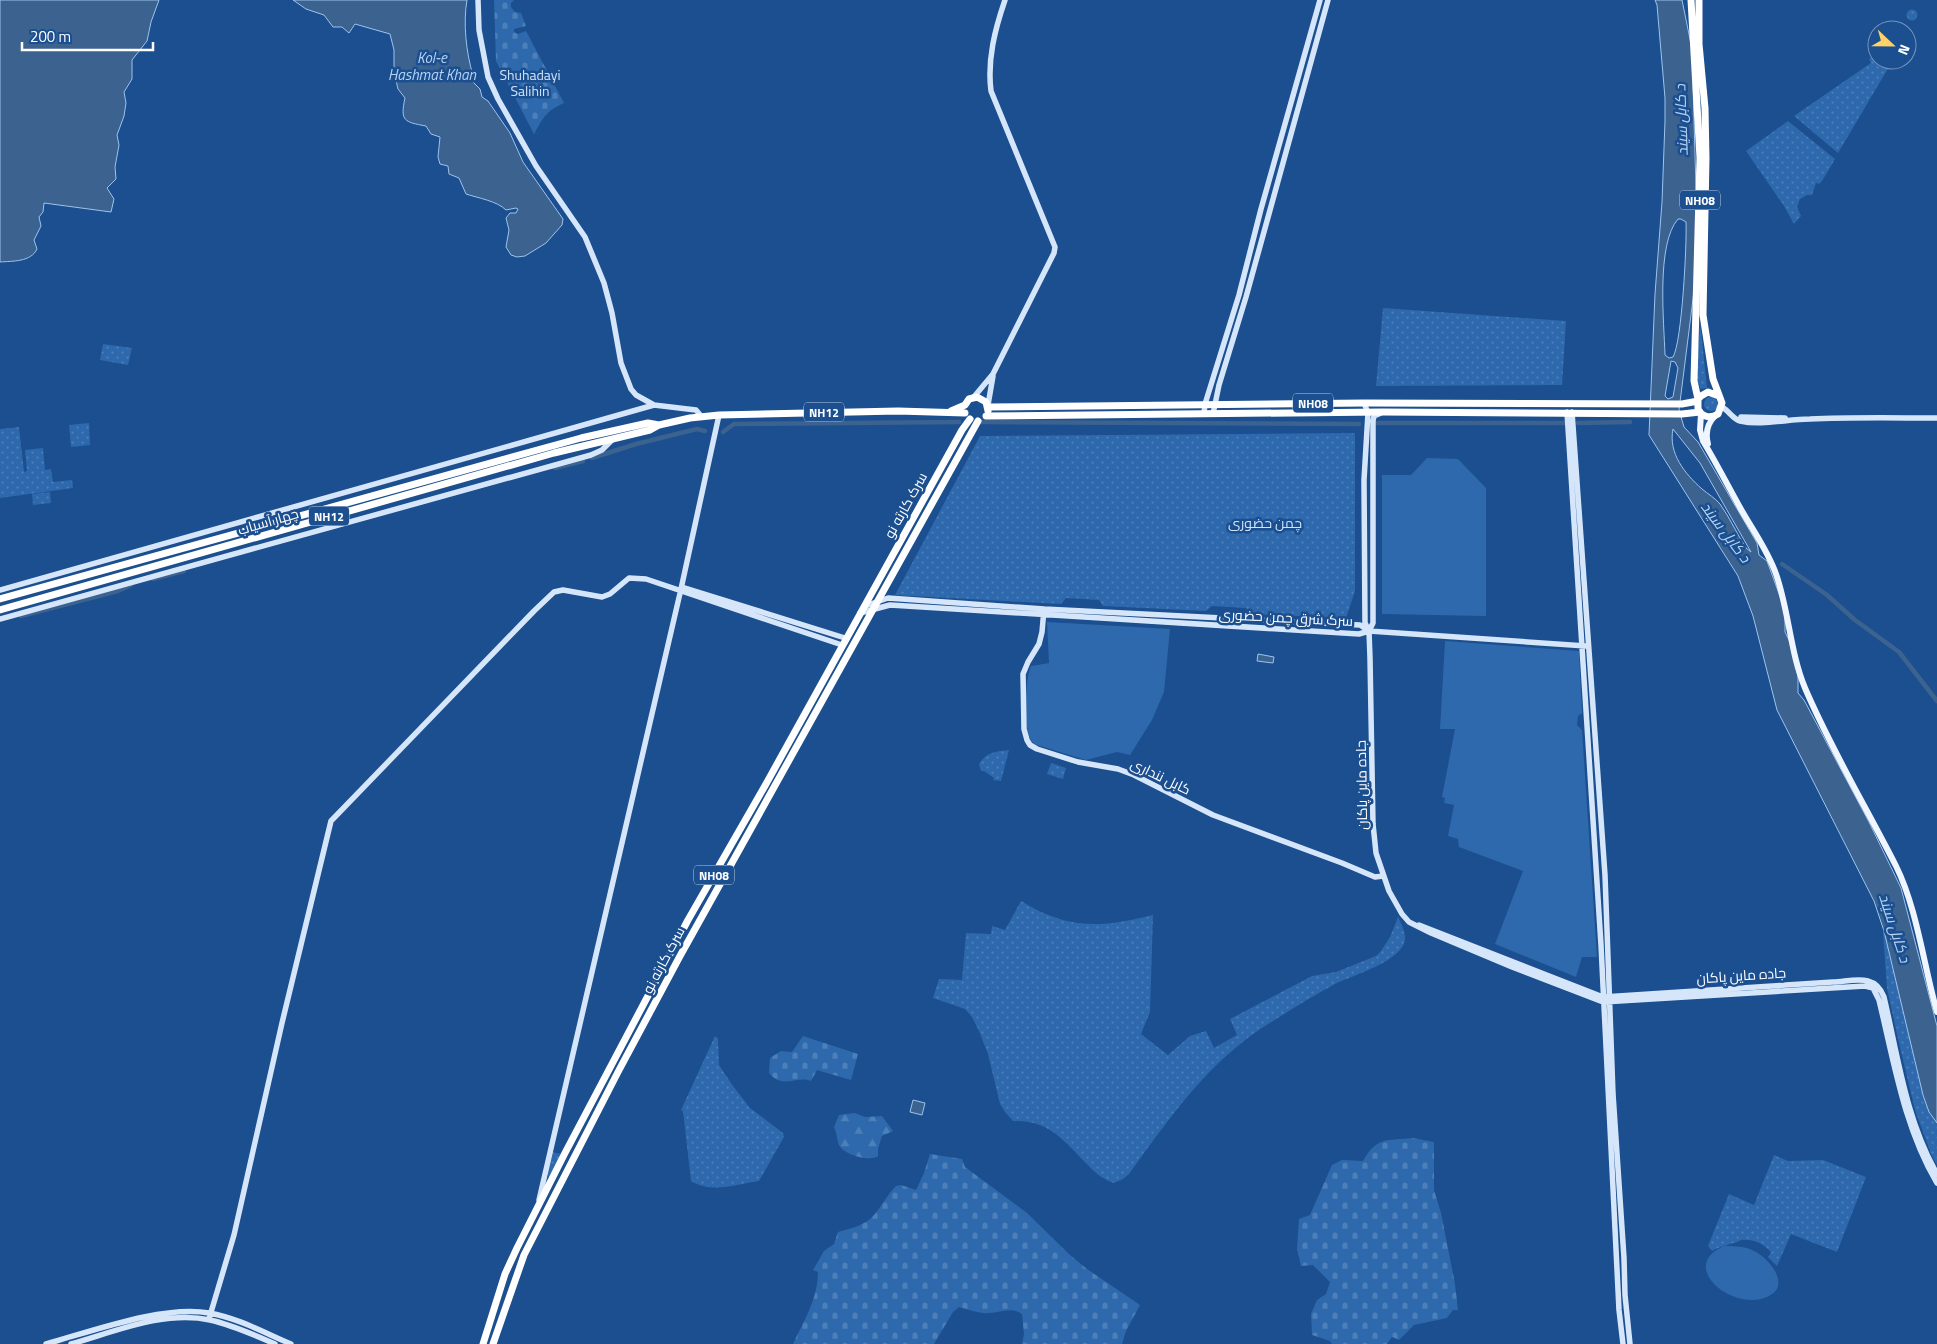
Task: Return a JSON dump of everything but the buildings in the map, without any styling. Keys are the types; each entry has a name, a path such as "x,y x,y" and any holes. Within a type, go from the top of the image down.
{"highway":[{"name":"NH08","path":"1691,0 1700,158 1694,381 1700,413"},
{"name":"NH08","path":"1698,0 1699,44 1705,108 1706,158 1703,315 1713,379 1721,402"},
{"name":"NH08","path":"988,406 1364,403 1682,404 1698,400 1708,392 1716,394 1721,402"},
{"path":"973,398 984,399 988,406 986,416 974,420 965,409 973,398"},
{"path":"1715,416 1721,402"},
{"path":"1413,403 1418,412"},
{"name":"NH12","path":"701,416 898,411 947,413 965,409"},
{"name":"NH08","path":"986,416 1570,412 1700,413 1708,417 1715,416"},
{"name":"چهار آسیاب","path":"0,599 430,484 701,416"},
{"name":"سرک کارته نو","path":"493,1344 524,1255 560,1184 680,956 874,610 974,420"},
{"name":"سرک کارته نو","path":"483,1344 505,1274 684,928 771,775 917,508 962,430 974,420"},
{"name":"چهار آسیاب","path":"0,610 158,565 581,438 648,423 659,425"},
{"path":"156,557 158,565"},
{"path":"551,1182 560,1184"}],"main road":[{"path":"478,0 483,57 488,77 498,99 536,166 585,237 604,283 612,313 621,363 627,380 636,395 654,405 696,410 701,416"},
{"path":"973,398 993,374 1054,253 1055,247 991,91 989,78 994,35 1005,0"},
{"path":"1204,414 1205,404 1239,295 1261,209 1320,0"},
{"path":"1214,414 1214,404 1249,287 1328,0"},
{"path":"988,406 993,374"},
{"path":"1721,402 1740,421 1777,422 1794,419 1937,418"},
{"path":"1364,403 1368,413 1364,480 1365,622 1369,631"},
{"path":"0,590 654,405"},
{"path":"1369,631 1373,622 1373,421 1374,416 1382,412"},
{"path":"1570,412 1620,1216 1630,1344"},
{"path":"1700,413 1701,436 1768,554 1782,590 1796,660 1804,686 1846,774 1895,865 1908,898 1937,1012"},
{"path":"536,1211 544,1184 599,936 681,589 719,415"},
{"path":"1710,450 1706,438 1707,430 1715,416"},
{"path":"0,619 591,455 602,450 614,437"},
{"path":"210,1316 234,1235 282,1023 331,821 474,671 554,592 563,590 602,597 610,594 628,578 646,579 681,589 685,588 844,642"},
{"name":"سرک شرق چمن حضوری","path":"879,600 888,598 1044,612"},
{"path":"864,606 879,600"},
{"name":"سرک شرق چمن حضوری","path":"860,613 890,605 1360,626 1369,631 1585,646"},
{"name":"کابل ننداری","path":"1044,612 1039,644 1023,674 1023,722 1026,740 1030,745 1078,762 1118,769 1134,775 1213,815 1375,877 1383,876"},
{"name":"جاده ماین پاکان","path":"1369,631 1373,824 1376,853 1383,876 1402,914 1409,922 1431,934 1512,967 1607,999 1833,982 1874,982 1879,986 1884,997 1913,1120 1923,1148 1937,1174"},
{"path":"1607,999 1865,986 1873,988 1879,1000 1909,1122 1925,1163 1937,1183"},
{"path":"1607,999 1619,1310 1623,1344"},
{"path":"46,1344 166,1312 190,1311 238,1322 291,1344"},
{"path":"71,1344 154,1320 210,1316 275,1344"}],"green space":[{"name":"Shuhadayi Salihin","path":"494,0 514,0 511,3 511,7 515,12 521,13 526,26 514,29 514,32 518,34 526,31 564,103 553,109 546,116 534,134 496,61"},
{"path":"1912,9 1918,15 1914,20 1908,19 1906,15"},
{"path":"1867,66 1867,70 1887,70 1838,153 1794,116"},
{"path":"1788,121 1835,159 1822,181 1819,184 1816,183 1812,195 1807,195 1800,199 1797,207 1801,216 1794,224 1784,206 1746,151"},
{"path":"1383,308 1566,321 1562,385 1376,386"},
{"path":"1700,321 1707,388 1700,389 1699,384 1696,384"},
{"path":"103,344 132,348 128,365 100,360"},
{"path":"1711,397 1716,399 1718,404 1716,409 1711,411 1706,409 1704,404 1706,399"},
{"path":"89,423 90,445 71,447 69,425"},
{"path":"19,427 24,472 27,471 25,450 43,448 45,470 51,469 53,482 72,480 73,488 0,498 0,429"},
{"name":"چمن حضوری","path":"1355,433 1355,591 1346,618 1251,614 1246,608 1212,606 1206,611 1103,606 1099,600 1066,598 1061,604 895,595 980,436"},
{"path":"1427,458 1458,459 1486,488 1486,616 1382,614 1382,475 1411,475"},
{"path":"50,492 51,503 33,505 32,494"},
{"path":"1047,622 1170,629 1164,692 1152,720 1130,755 1117,752 1086,760 1037,745 1031,741 1028,734 1026,715 1027,682 1031,666 1049,663"},
{"path":"1445,641 1579,651 1582,713 1578,716 1577,725 1582,730 1597,957 1582,957 1576,977 1495,944 1523,871 1459,847 1458,839 1448,836 1454,805 1444,803 1445,798 1442,797 1455,729 1440,729"},
{"path":"1009,750 1001,781 993,780 994,778 981,771 979,764 985,757 996,752"},
{"path":"1051,763 1066,768 1063,779 1047,774"},
{"path":"1021,901 1054,917 1085,924 1117,922 1153,915 1150,1012 1141,1034 1168,1055 1190,1036 1206,1031 1214,1048 1237,1035 1230,1019 1312,976 1336,972 1376,956 1390,937 1398,917 1405,939 1399,951 1386,961 1335,984 1250,1036 1193,1090 1129,1174 1114,1183 1097,1173 1064,1140 1046,1128 1026,1121 1013,1121 1000,1104 988,1054 972,1017 965,1009 933,998 939,979 962,980 966,933 991,934 992,926 1005,930"},
{"path":"1884,931 1929,1112 1937,1123 1937,1165 1915,1110 1898,1039 1887,988"},
{"path":"715,1036 718,1039 719,1065 733,1086 750,1108 783,1133 784,1137 759,1181 716,1188 699,1185 691,1181 683,1111 681,1110"},
{"path":"803,1036 858,1054 851,1080 817,1070 811,1081 779,1081 774,1078 769,1073 770,1058 781,1051 792,1052"},
{"path":"855,1113 865,1117 882,1116 893,1131 882,1136 878,1156 874,1158 863,1158 851,1154 839,1145 834,1127 839,1115"},
{"path":"1413,1138 1434,1142 1434,1190 1441,1213 1455,1284 1458,1310 1453,1310 1447,1318 1414,1325 1399,1340 1392,1337 1387,1344 1332,1344 1330,1341 1312,1335 1311,1314 1317,1300 1326,1294 1330,1282 1313,1265 1301,1266 1297,1249 1299,1219 1310,1215 1332,1165 1342,1160 1363,1161 1373,1147 1384,1141"},
{"path":"552,1152 561,1154 549,1177 547,1173"},
{"path":"930,1154 962,1159 965,1167 1027,1213 1087,1269 1140,1305 1126,1331 1122,1344 1022,1344 1024,1334 1022,1314 1017,1311 1008,1310 983,1313 959,1307 953,1312 934,1344 793,1344 806,1318 816,1291 818,1272 813,1270 824,1251 834,1244 838,1232 857,1226 871,1218 896,1186 901,1185 916,1190"},
{"path":"1774,1155 1788,1161 1823,1160 1866,1177 1837,1252 1791,1234 1777,1266 1768,1257 1771,1252 1754,1241 1741,1240 1712,1251 1708,1246 1729,1194 1754,1205"},
{"path":"1724,1246 1747,1248 1764,1257 1775,1271 1778,1279 1778,1286 1775,1292 1767,1297 1753,1300 1739,1298 1726,1293 1715,1285 1708,1275 1706,1265 1711,1255"}],"water":[{"path":"0,0 159,0 147,41 132,60 132,79 124,92 126,103 124,116 117,135 119,145 115,167 116,179 107,188 114,199 111,212 44,203 43,212 39,217 41,226 34,240 37,249 26,259 0,262"},
{"name":"Kol-e Hashmat Khan","path":"293,0 467,0 465,18 466,38 473,75 472,81 480,89 482,97 488,101 510,133 523,162 563,219 562,225 546,243 525,256 517,257 511,255 506,247 509,230 506,218 510,213 516,213 518,209 506,210 493,202 466,194 459,178 449,174 448,166 440,164 438,157 440,137 431,134 426,126 405,119 403,112 405,98 398,89 394,72 394,50 390,34 355,24 349,33 342,27 333,27 324,15 306,9"},
{"name":"د کابل سيند","path":"1655,0 1682,0 1692,49 1696,190 1695,283 1679,410 1684,427 1698,442 1757,543 1759,555 1767,561 1785,610 1785,632 1790,642 1798,676 1798,693 1804,700 1869,822 1901,888 1937,1026 1937,1123 1929,1112 1923,1095 1884,931 1874,901 1777,710 1753,616 1738,576 1649,435 1665,121 1665,98","holes":["1678,219 1686,222 1685,270 1679,333 1673,357 1669,358 1665,355 1664,264 1671,231","1671,361 1675,362 1678,368 1673,397 1668,399 1665,396","1673,429 1700,463 1751,552 1746,548 1720,504 1684,470 1675,455 1672,438"]},
{"path":"1258,654 1274,657 1273,663 1257,661"},
{"path":"913,1100 925,1103 922,1115 910,1112"}],"waterway":[{"path":"723,432 734,424 959,422"},
{"path":"981,422 1359,424"},
{"path":"1578,423 1630,422"},
{"path":"1377,423 1565,423"},
{"path":"592,458 636,444 697,429 705,431"},
{"path":"555,468 583,461"},
{"path":"1782,564 1827,595 1855,620 1899,652 1937,701"},
{"path":"153,579 184,571"},
{"path":"21,616 118,591 131,585"}]}
